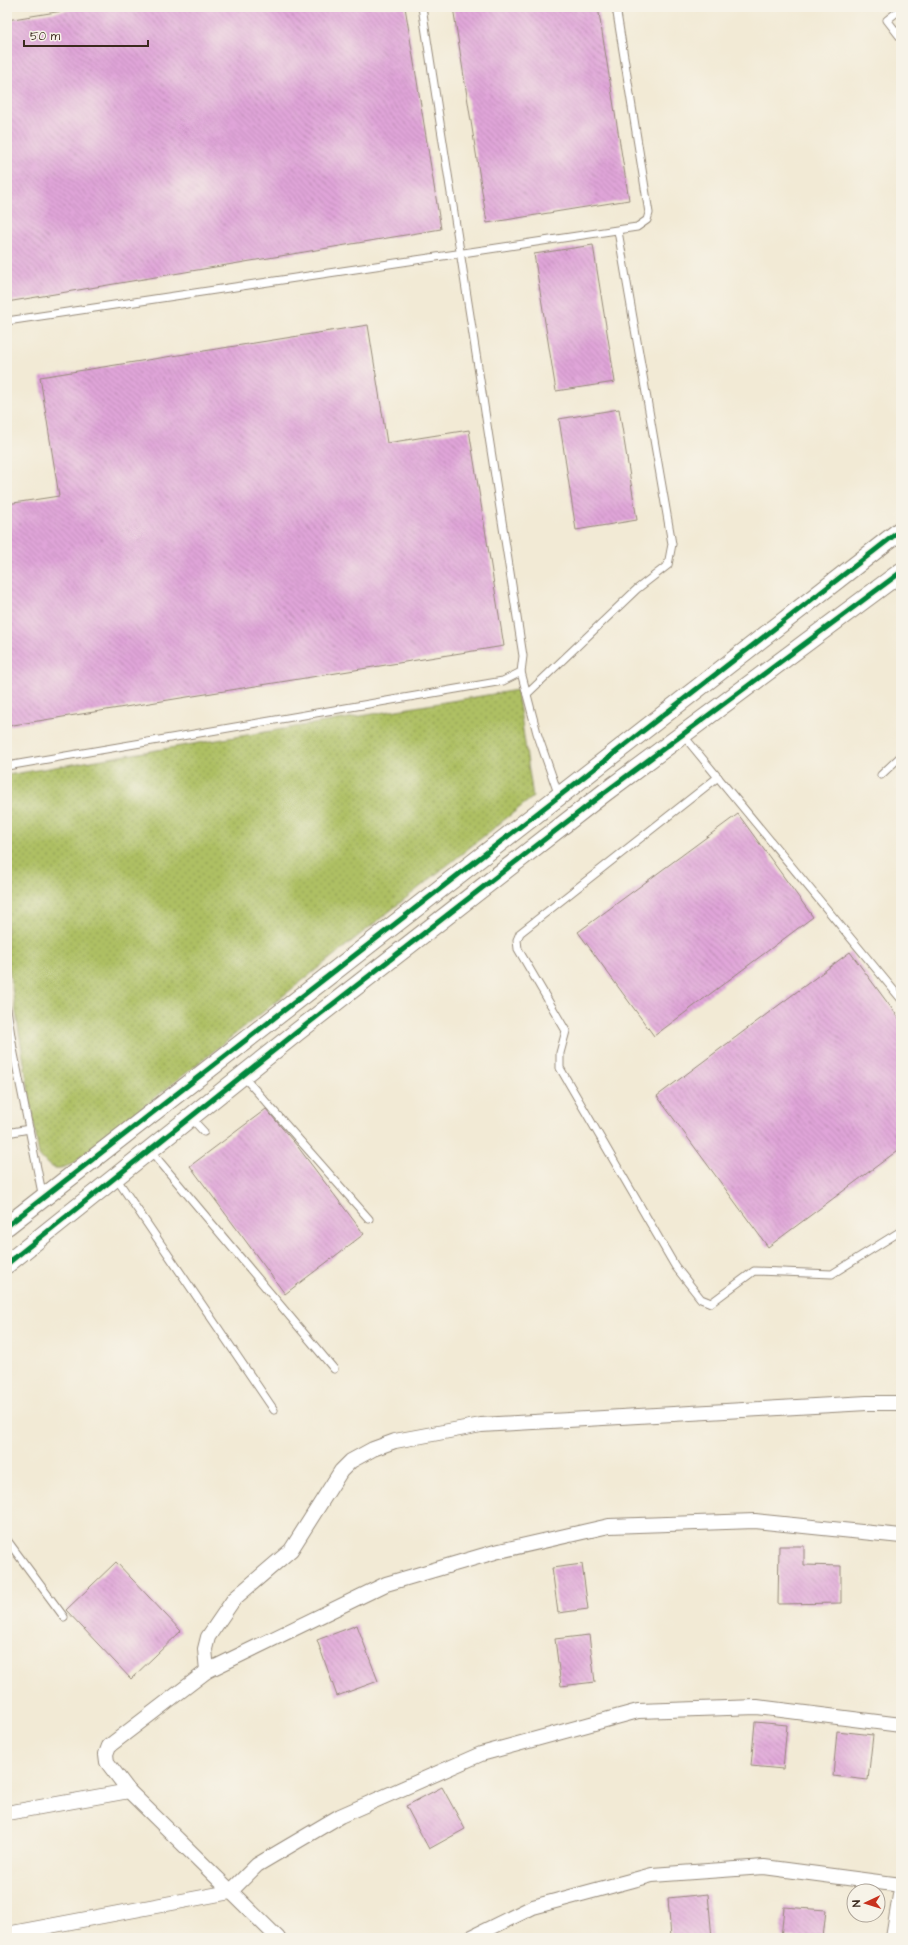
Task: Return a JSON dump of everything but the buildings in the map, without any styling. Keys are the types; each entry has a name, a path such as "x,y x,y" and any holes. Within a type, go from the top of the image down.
{"street":[{"path":"7,1226 901,530"},
{"path":"7,1264 360,983 604,793 901,572"},
{"path":"344,963 360,983"},
{"path":"207,1671 205,1649 208,1637 234,1599 291,1550 341,1471 351,1461 373,1449 396,1440 481,1425 867,1403 901,1403"},
{"path":"278,1938 128,1791 107,1762 106,1754 109,1746 207,1671 386,1584 495,1552 609,1526 755,1521 901,1536"},
{"path":"7,1934 230,1892 256,1865 340,1816 480,1754 638,1711 757,1707 901,1725"},
{"path":"7,1813 128,1791"},
{"path":"470,1938 533,1907 652,1875 764,1867 901,1885"},
{"path":"893,1938 901,1889"}],"lane":[{"path":"422,7 524,656 521,672 537,733 559,796"},
{"path":"7,321 637,227 647,220 649,213 616,7"},
{"path":"901,9 887,20 901,38"},
{"path":"527,694 638,589 668,565 672,544 618,231"},
{"path":"7,766 503,681 521,672"},
{"path":"683,735 901,999"},
{"path":"882,775 901,756"},
{"path":"718,778 520,933 517,940 518,949 566,1030 560,1053 560,1068 675,1266 701,1299 711,1303 754,1271 832,1274 901,1231"},
{"path":"7,1008 10,1050 29,1129 43,1198"},
{"path":"243,1076 369,1220"},
{"path":"191,1117 204,1132"},
{"path":"7,1133 29,1129"},
{"path":"150,1150 334,1369"},
{"path":"116,1178 274,1410"},
{"path":"7,1540 64,1617"}],"green space":[{"path":"517,690 533,797 72,1164 57,1168 46,1163 39,1155 7,957 7,775"}],"cycle path":[{"path":"7,1226 901,530"},
{"path":"7,1264 297,1032 604,793 901,572"}]}
